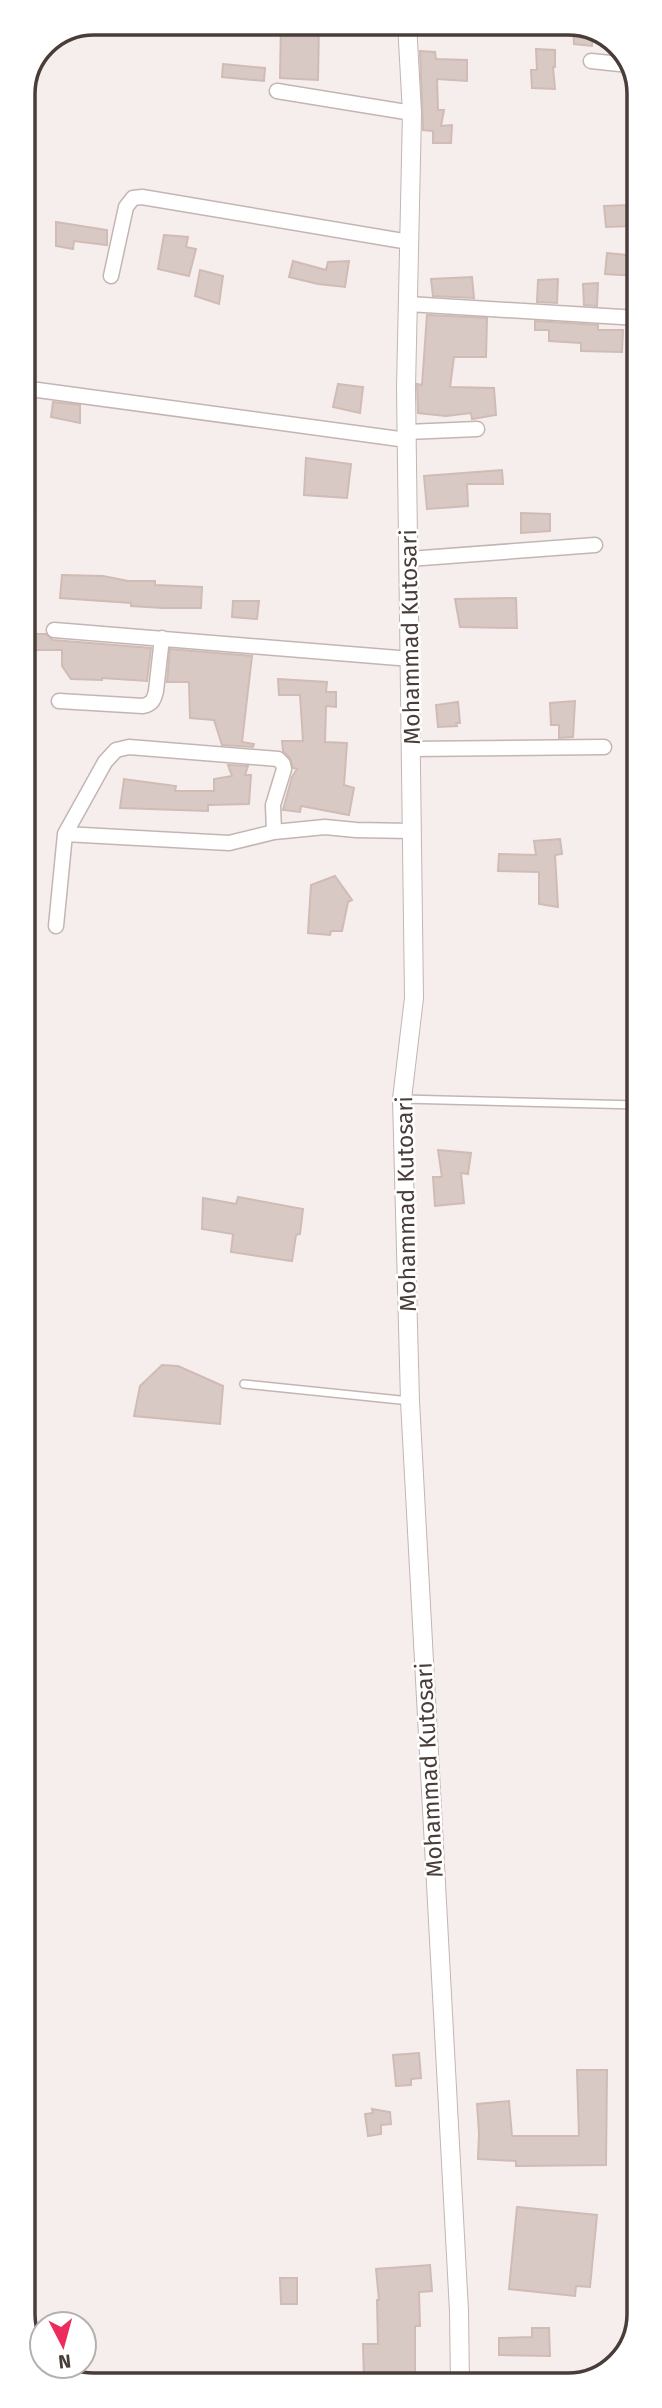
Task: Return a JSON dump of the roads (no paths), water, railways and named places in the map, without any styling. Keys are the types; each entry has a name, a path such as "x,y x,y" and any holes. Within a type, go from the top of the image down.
{"street":[{"name":"Mohammad Kutosari","path":"408,35 412,113 407,436 414,998 402,1099 410,1401 459,2311 460,2373"},
{"path":"591,61 618,64"},
{"path":"277,91 412,113"},
{"path":"111,276 126,207 133,198 142,197 409,242"},
{"path":"408,304 627,317"},
{"path":"35,390 407,436 477,429"},
{"path":"409,559 595,545"},
{"path":"54,630 411,659"},
{"path":"59,701 143,706 150,704 155,699 162,638"},
{"path":"56,926 65,834 105,762 116,750 129,747 278,759 284,764 284,769 272,805 274,832"},
{"path":"411,749 604,747"},
{"path":"65,834 229,843 274,832 325,827 356,831 411,831"}],"lane":[{"path":"402,1099 627,1104"},
{"path":"244,1384 410,1401"}]}
